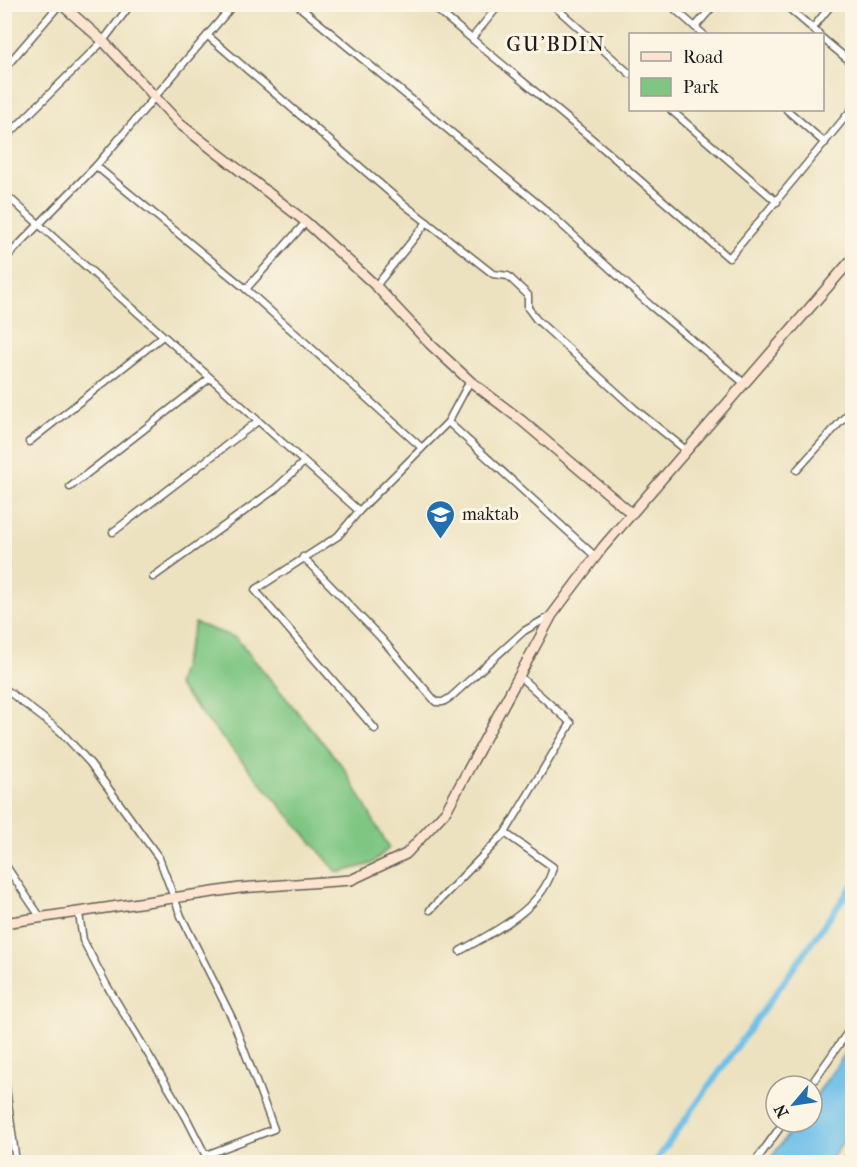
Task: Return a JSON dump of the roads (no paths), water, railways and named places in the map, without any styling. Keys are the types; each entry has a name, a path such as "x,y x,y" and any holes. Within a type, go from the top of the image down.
{"street":[{"path":"4,69 60,4 103,40 180,124 306,222 376,286 430,344 470,381 521,420 631,513"},
{"path":"4,139 103,40 131,4"},
{"path":"4,260 96,166 234,4"},
{"path":"296,4 549,213 651,306 744,383"},
{"path":"430,4 729,258 852,109"},
{"path":"472,38 500,4"},
{"path":"552,4 629,73"},
{"path":"669,4 702,33"},
{"path":"695,27 715,4"},
{"path":"784,4 818,33"},
{"path":"812,29 832,4"},
{"path":"208,36 427,222 493,274 508,276 528,295 528,308 536,319 635,409 687,451"},
{"path":"824,40 852,63"},
{"path":"672,111 777,202"},
{"path":"788,111 825,143"},
{"path":"96,166 196,252 246,289 422,448"},
{"path":"4,193 359,511"},
{"path":"246,289 306,222"},
{"path":"376,286 427,222"},
{"path":"4,923 79,914 240,888 351,880 406,854 446,811 552,615 631,513 852,259"},
{"path":"28,442 163,336"},
{"path":"70,487 210,378"},
{"path":"375,729 255,590 338,536 359,511 448,422 470,381"},
{"path":"797,470 852,409"},
{"path":"113,532 258,421"},
{"path":"448,422 596,557"},
{"path":"153,577 274,490 304,462"},
{"path":"303,557 380,637 436,702 443,702 451,697 524,631 552,615"},
{"path":"430,910 505,833 571,723 519,676"},
{"path":"4,688 60,731 90,763 159,858 181,916 231,1018 274,1129 208,1159 106,984 83,940 79,914"},
{"path":"460,951 516,919 549,882 553,867 505,833"},
{"path":"4,863 41,918"},
{"path":"818,1074 852,1026"},
{"path":"4,1073 16,1162"},
{"path":"755,1162 775,1134"},
{"path":"844,1162 852,1151"}],"water":[{"path":"852,1044 852,1130 829,1162 768,1162 788,1134 824,1134 824,1084"}],"waterway":[{"path":"655,1162 852,886"}],"place":[{"name":"maktab","path":"441,540"}],"district":[{"name":"GU'BDIN","path":"556,44"}]}
